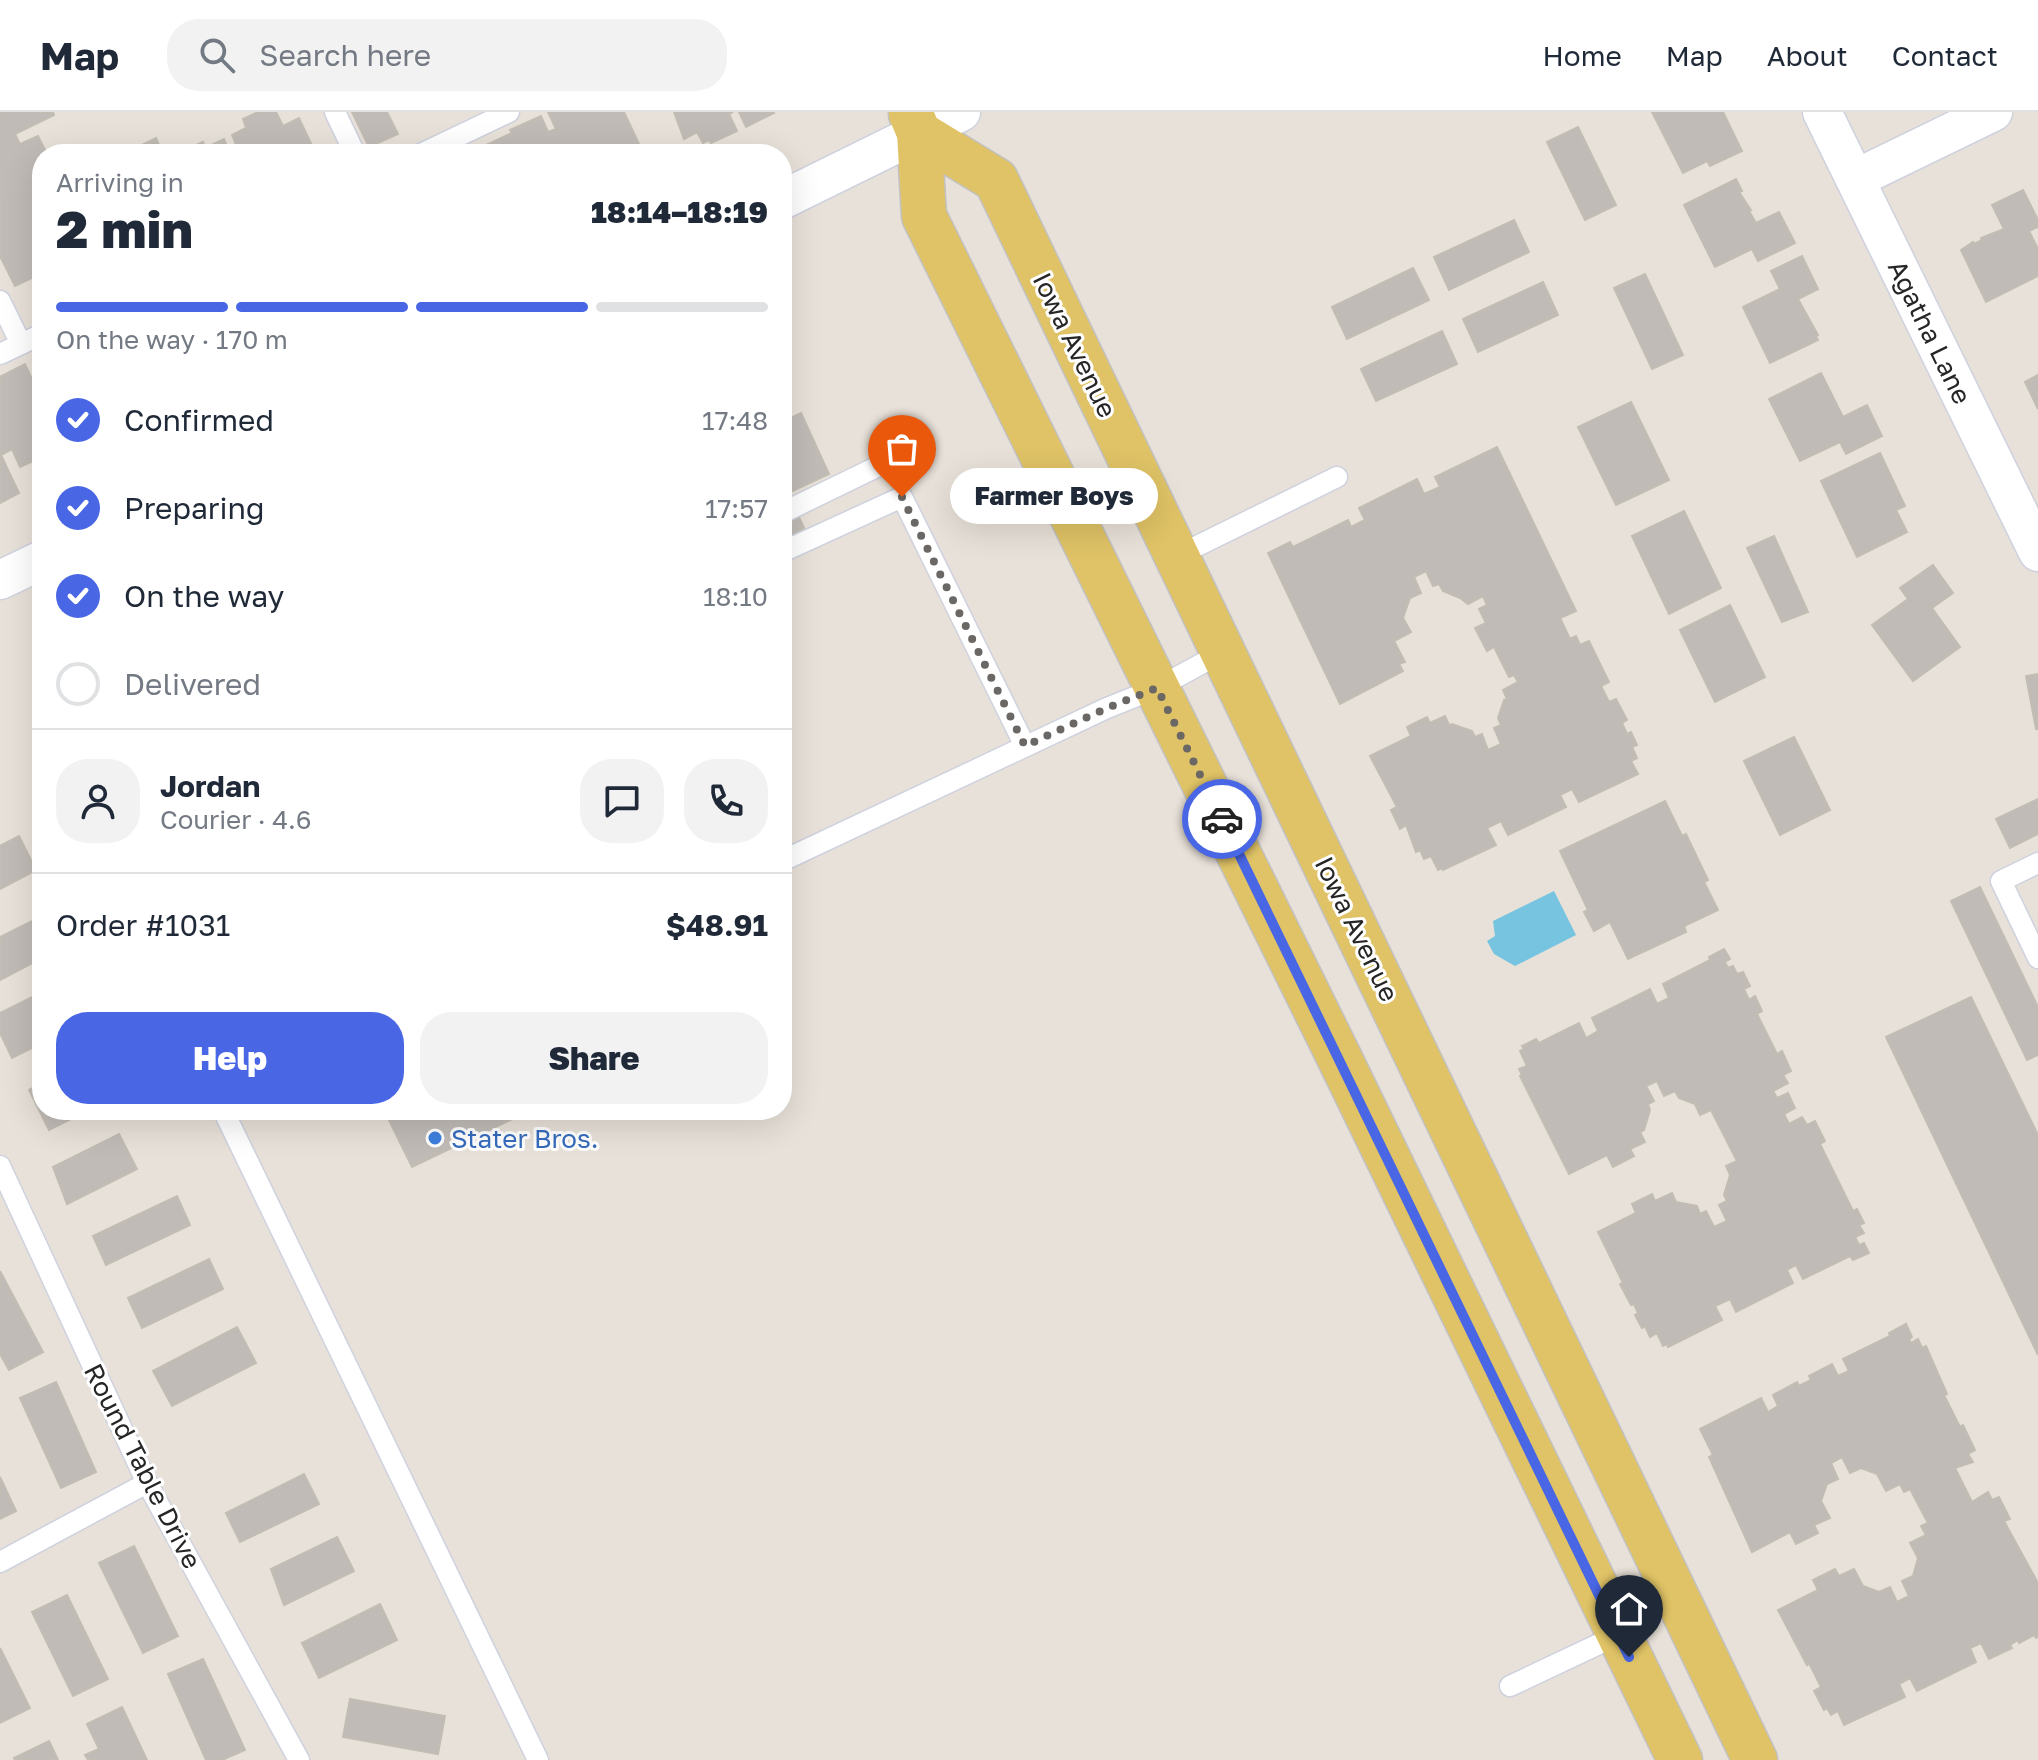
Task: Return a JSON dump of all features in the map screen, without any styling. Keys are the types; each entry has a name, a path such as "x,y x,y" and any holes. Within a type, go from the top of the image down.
{"main road":[{"name":"Iowa Avenue","path":"914,122 996,180 1755,1760"},
{"path":"914,122 924,216 1680,1760"}],"street":[{"path":"792,194 914,122 961,112"},
{"name":"Agatha Lane","path":"1822,112 2038,552"},
{"path":"1855,179 1993,112"},
{"path":"0,580 32,565"}],"lane":[{"path":"335,112 350,144"},
{"path":"442,144 509,112"},
{"path":"0,301 21,344"},
{"path":"0,354 32,339"},
{"path":"792,508 895,458"},
{"path":"1177,556 1337,477"},
{"path":"792,547 902,497 1025,746"},
{"path":"792,856 1107,708 1157,688 1223,652"},
{"path":"2038,863 2001,881 2038,958"},
{"path":"228,1120 538,1760"},
{"name":"Round Table Drive","path":"0,1166 9,1208 147,1483 299,1760"},
{"path":"0,1562 147,1483"},
{"path":"1510,1686 1618,1635"}],"water":[{"path":"1554,891 1576,935 1515,966 1494,954 1487,941 1495,936 1493,921"}],"building":[{"path":"0,112 53,112 54,115 15,134 20,144 38,136 42,144 32,144 32,278 15,286 0,256"},
{"path":"258,112 276,112 283,126 299,118 311,144 236,144 232,135 246,128 243,119"},
{"path":"352,112 387,112 398,134 376,144 368,144"},
{"path":"548,112 624,112 639,144 488,144 541,116 548,132 556,129"},
{"path":"674,112 733,112 729,114 737,131 711,143 709,140 703,143 697,132 684,139"},
{"path":"739,112 773,112 774,113 746,127"},
{"path":"1652,112 1723,112 1742,151 1710,166 1707,161 1683,173"},
{"path":"1578,127 1616,205 1585,220 1547,142"},
{"path":"156,138 159,144 144,144"},
{"path":"1736,179 1742,191 1739,192 1756,223 1779,212 1795,243 1758,261 1752,249 1715,267 1684,205"},
{"path":"2023,190 2038,220 2038,227 2029,231 2038,249 2038,276 1986,302 1961,250 2004,229 1992,205"},
{"path":"1514,220 1529,252 1449,290 1434,257"},
{"path":"1802,256 1818,289 1798,299 1818,340 1770,363 1743,307 1780,289 1771,271"},
{"path":"1413,268 1429,300 1347,339 1332,307"},
{"path":"1645,274 1683,355 1652,369 1614,288"},
{"path":"1543,282 1558,315 1478,352 1463,319"},
{"path":"1442,331 1457,364 1376,401 1361,369"},
{"path":"25,364 32,379 32,462 20,467 12,449 1,455 19,493 0,503 0,377"},
{"path":"1821,373 1843,417 1867,405 1882,436 1846,454 1840,442 1800,461 1769,399"},
{"path":"2038,375 2038,409 2025,382"},
{"path":"1631,402 1669,480 1616,505 1578,427"},
{"path":"801,413 829,474 792,491 792,417"},
{"path":"1497,447 1576,611 1560,618 1570,639 1576,636 1580,645 1589,641 1609,682 1601,686 1609,702 1616,699 1627,720 1622,723 1637,745 1632,747 1637,758 1631,761 1638,774 1579,802 1572,789 1560,795 1566,807 1508,835 1501,821 1487,828 1496,845 1438,870 1431,856 1424,859 1420,850 1416,852 1406,825 1400,829 1391,810 1397,807 1370,756 1411,736 1407,727 1427,717 1430,723 1445,716 1449,725 1472,731 1475,737 1482,734 1488,750 1501,744 1494,728 1501,725 1498,718 1507,699 1503,690 1518,682 1514,675 1509,677 1494,647 1487,651 1475,628 1486,623 1479,609 1487,605 1483,596 1468,604 1443,591 1439,584 1433,586 1426,571 1414,577 1421,593 1410,598 1403,618 1411,632 1394,641 1405,662 1399,664 1403,671 1340,704 1268,553 1290,542 1293,547 1348,520 1351,527 1365,520 1359,508 1417,479 1424,494 1440,487 1435,477"},
{"path":"1880,453 1905,506 1896,510 1907,532 1857,557 1821,481"},
{"path":"792,502 804,528 792,534"},
{"path":"1684,511 1721,588 1669,614 1632,536"},
{"path":"1774,536 1808,612 1782,622 1747,548"},
{"path":"1933,565 1953,593 1932,608 1960,647 1913,681 1872,625 1908,599 1900,588"},
{"path":"1730,605 1765,677 1715,702 1680,630"},
{"path":"2038,674 2038,729 2036,729 2026,676"},
{"path":"1794,737 1830,810 1780,835 1744,761"},
{"path":"2038,799 2038,834 2010,848 1996,819"},
{"path":"1665,801 1682,836 1686,834 1708,880 1704,882 1718,910 1684,926 1686,932 1628,959 1610,922 1594,931 1584,912 1588,910 1560,851"},
{"path":"19,836 32,862 32,872 0,889 0,846"},
{"path":"1980,887 2038,1007 2038,1055 2027,1060 1951,901"},
{"path":"32,921 32,963 0,980 0,937"},
{"path":"1724,949 1730,959 1725,962 1728,968 1733,966 1737,974 1743,972 1750,986 1744,989 1749,1000 1755,996 1762,1011 1757,1014 1777,1054 1782,1051 1791,1071 1783,1075 1788,1083 1773,1091 1777,1098 1788,1093 1795,1108 1784,1114 1789,1124 1802,1117 1807,1125 1815,1121 1825,1141 1820,1144 1853,1211 1857,1209 1864,1223 1859,1225 1864,1233 1855,1237 1859,1245 1864,1243 1869,1253 1853,1260 1850,1256 1803,1279 1796,1265 1787,1270 1793,1283 1736,1312 1730,1299 1715,1306 1722,1320 1668,1347 1667,1344 1663,1346 1657,1333 1650,1337 1645,1326 1642,1328 1635,1315 1638,1313 1634,1304 1631,1305 1620,1284 1623,1283 1598,1232 1636,1213 1632,1204 1652,1194 1655,1201 1672,1193 1676,1202 1697,1206 1700,1214 1706,1211 1714,1227 1727,1221 1719,1205 1727,1201 1724,1195 1730,1175 1726,1166 1737,1161 1711,1110 1700,1115 1695,1104 1679,1098 1675,1091 1664,1096 1657,1081 1646,1086 1654,1101 1648,1104 1650,1110 1644,1130 1640,1132 1645,1142 1630,1149 1634,1156 1613,1167 1607,1155 1569,1174 1520,1076 1519,1069 1527,1066 1520,1051 1524,1049 1522,1046 1536,1039 1539,1043 1579,1023 1586,1038 1598,1031 1592,1018 1650,989 1657,1004 1669,998 1663,984 1710,960 1709,957"},
{"path":"32,997 32,1048 12,1058 0,1033 0,1013"},
{"path":"1971,997 2038,1135 2038,1355 1886,1037"},
{"path":"44,1120 69,1120 49,1130"},
{"name":"Stater Bros.","path":"389,1120 510,1120 412,1167"},
{"path":"119,1134 137,1169 67,1204 53,1167"},
{"path":"177,1196 190,1225 106,1265 93,1236"},
{"path":"209,1259 223,1289 142,1328 128,1298"},
{"path":"0,1271 43,1352 9,1370 0,1354"},
{"path":"1906,1324 1912,1337 1909,1339 1911,1343 1918,1339 1922,1348 1926,1346 1947,1394 1944,1395 1975,1450 1968,1454 1973,1462 1955,1468 1972,1502 1988,1492 1992,1500 1999,1497 2010,1519 2004,1521 2038,1583 2038,1637 2034,1635 2019,1643 2018,1640 2010,1645 2012,1648 1989,1659 1981,1643 1970,1648 1976,1662 1917,1691 1910,1678 1899,1684 1905,1697 1844,1725 1838,1711 1831,1715 1827,1708 1824,1710 1814,1691 1821,1687 1778,1610 1818,1590 1813,1580 1835,1569 1839,1576 1854,1569 1863,1586 1879,1592 1890,1587 1897,1602 1909,1596 1902,1581 1913,1576 1918,1558 1910,1543 1926,1535 1921,1526 1928,1523 1910,1489 1904,1492 1900,1484 1886,1491 1877,1474 1861,1468 1850,1473 1842,1457 1831,1463 1838,1479 1827,1484 1821,1501 1830,1518 1814,1525 1818,1533 1796,1544 1790,1532 1752,1552 1709,1457 1713,1455 1700,1429 1761,1398 1768,1412 1778,1406 1773,1395 1797,1382 1799,1386 1811,1380 1809,1376 1832,1364 1838,1376 1849,1371 1843,1359 1890,1336 1889,1333"},
{"path":"237,1327 256,1363 172,1406 153,1371"},
{"path":"56,1382 96,1472 61,1488 20,1398"},
{"path":"304,1474 319,1504 240,1542 226,1513"},
{"path":"0,1477 16,1511 0,1519"},
{"path":"337,1537 354,1571 284,1605 271,1569"},
{"path":"134,1546 178,1636 143,1653 99,1563"},
{"path":"67,1595 108,1679 73,1696 32,1612"},
{"path":"380,1604 397,1640 319,1678 302,1643"},
{"path":"0,1648 30,1708 0,1723"},
{"path":"203,1659 245,1750 222,1760 206,1760 168,1674"},
{"path":"350,1699 445,1716 438,1754 343,1737"},
{"path":"122,1707 147,1760 88,1760 85,1755 99,1749 87,1724"},
{"path":"49,1741 58,1760 15,1760 14,1758"}],"way so far":[{"path":"902,497 1025,746 1157,688 1222,819"}],"place":[{"name":"Farmer Boys","path":"902,497"},
{"name":"Stater Bros.","path":"435,1138"}],"route":[{"path":"1222,819 1629,1657"}]}
